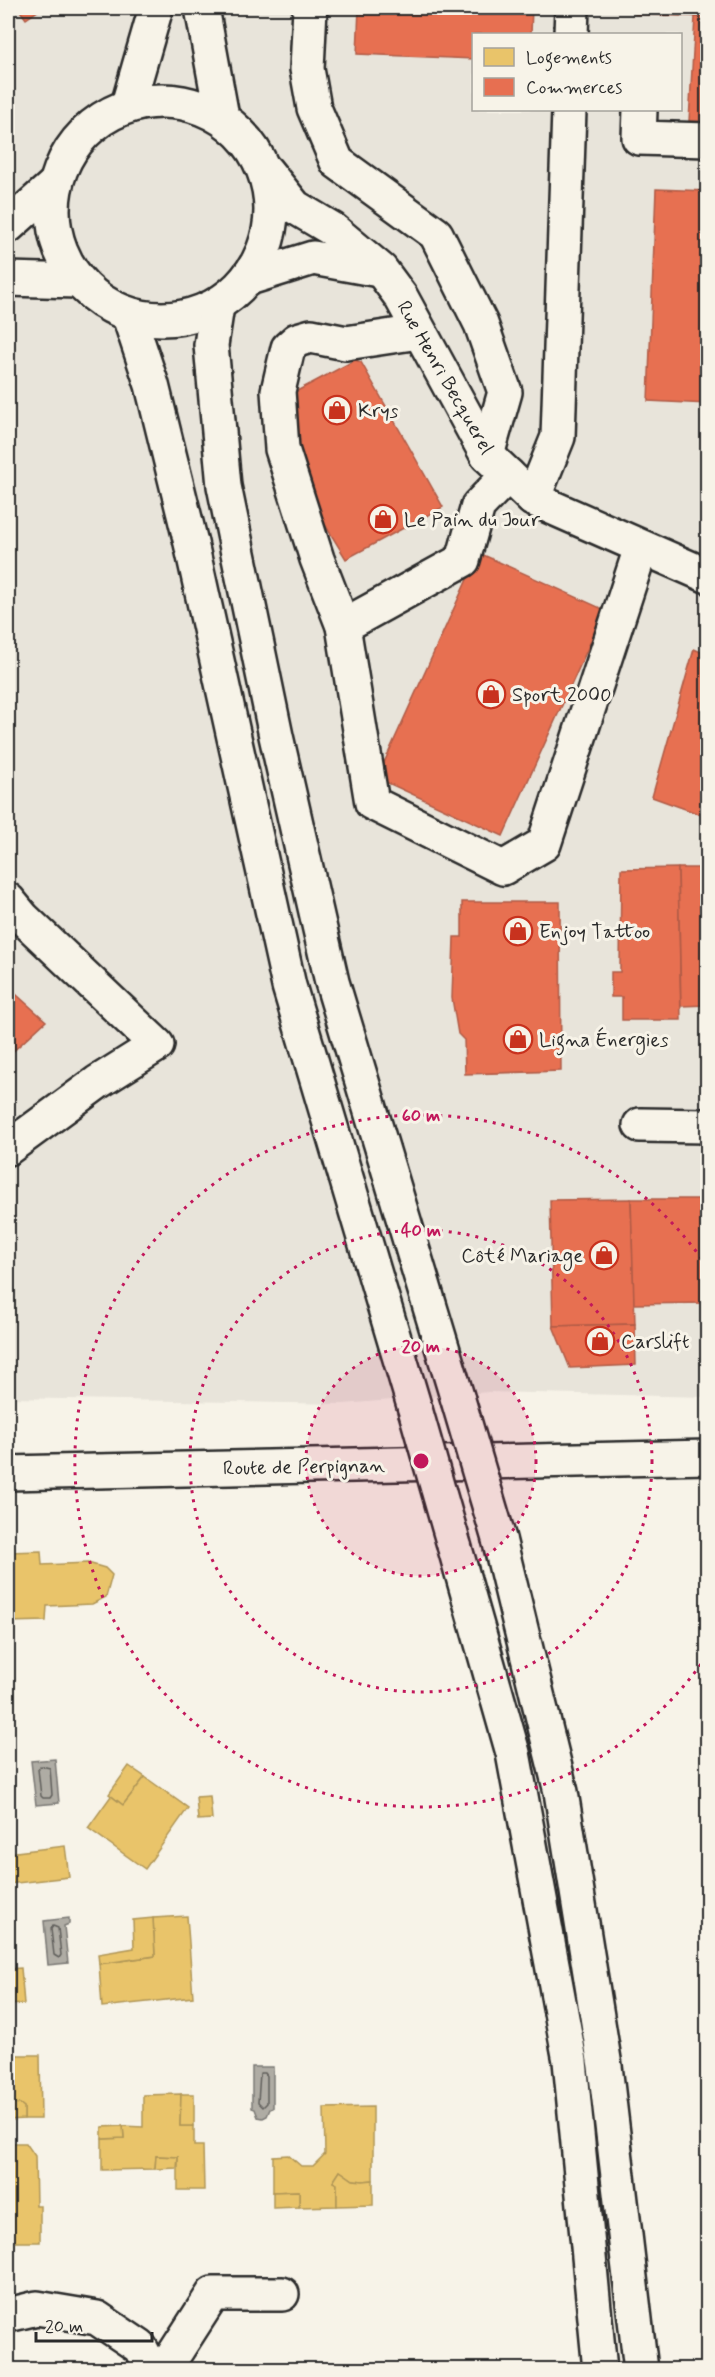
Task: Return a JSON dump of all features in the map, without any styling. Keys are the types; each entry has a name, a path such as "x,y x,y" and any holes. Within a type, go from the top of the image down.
{"main road":[{"path":"128,105 156,8"},
{"path":"202,8 222,117"},
{"path":"310,8 307,69 314,108 337,162 436,234 482,324 505,392 498,465 478,506 463,560 343,627"},
{"path":"571,33 572,8"},
{"path":"160,100 192,104 222,117 248,141 266,171 272,208 267,245 249,278 218,306 189,317 159,320 129,316 100,302 77,280 61,253 52,222 54,185 69,150 95,123 128,105 160,100"},
{"path":"533,499 558,437 569,111"},
{"path":"640,111 639,138 708,140"},
{"name":"Rue Henri Becquerel","path":"266,171 295,207 332,229 381,270 401,297 419,332 498,465 533,499 708,576"},
{"path":"8,226 54,185"},
{"path":"249,278 314,258 381,270"},
{"path":"8,279 77,280"},
{"path":"218,306 211,345 224,486 276,736 332,982 499,1539 561,1792 604,2066 641,2370"},
{"path":"129,316 152,385 191,543 289,986 415,1409 513,1754 570,2061 600,2370"},
{"path":"419,332 346,343 311,336 297,340 288,348 278,391 282,449 317,559 343,627 372,803 503,868 544,844 641,548"},
{"path":"8,900 156,1045 98,1082 8,1148"},
{"path":"640,1125 708,1126"},
{"name":"Route de Perpignan","path":"8,1473 708,1457"},
{"path":"164,2370 213,2294 282,2294"},
{"path":"8,2315 37,2308 97,2318 140,2347 152,2370"}],"shaded area":[{"path":"8,8 707,8 707,1397 489,1392 343,1404 8,1398"}],"water":[{"path":"55,1759 59,1803 36,1805 31,1761"},
{"path":"69,1918 69,1924 64,1926 68,1963 48,1965 44,1921"},
{"path":"252,2067 273,2067 273,2108 263,2118 258,2117 255,2109 252,2108"}],"building: Logements":[{"path":"41,1551 42,1565 88,1563 105,1568 112,1575 106,1597 92,1604 47,1606 46,1621 8,1622 8,1552"},
{"path":"129,1766 145,1777 123,1805 109,1794"},
{"path":"145,1777 188,1808 145,1869 88,1828 111,1796 123,1805"},
{"path":"210,1796 212,1819 198,1820 196,1797"},
{"path":"65,1846 69,1877 8,1884 8,1853"},
{"path":"187,1916 193,1997 102,2007 99,1964 155,1956 153,1918"},
{"path":"153,1918 155,1956 99,1964 98,1954 134,1948 133,1920"},
{"path":"21,1968 24,2004 8,2005 8,1969"},
{"path":"8,2055 40,2055 41,2119 24,2119 24,2107 20,2104 8,2103"},
{"path":"181,2094 180,2126 194,2126 194,2146 203,2146 204,2190 178,2190 178,2157 156,2156 155,2169 102,2170 102,2139 124,2138 123,2126 143,2127 143,2095"},
{"path":"181,2094 194,2094 194,2126 180,2126"},
{"path":"8,2103 20,2104 24,2107 24,2119 8,2120"},
{"path":"373,2107 373,2180 353,2180 340,2171 333,2182 337,2184 337,2206 299,2207 299,2191 273,2192 273,2156 288,2155 301,2166 313,2166 325,2154 324,2108"},
{"path":"123,2126 124,2138 102,2139 102,2127"},
{"path":"8,2143 26,2143 35,2156 36,2206 40,2206 40,2242 13,2242 13,2237 8,2237"},
{"path":"156,2156 178,2157 177,2168 155,2169"},
{"path":"340,2171 353,2180 373,2180 373,2205 337,2206 337,2184 333,2182"},
{"path":"299,2191 299,2207 273,2208 273,2192"}],"building: Commerces":[{"path":"18,8 42,8 26,19"},
{"path":"359,8 532,8 531,33 472,33 472,59 357,54"},
{"path":"636,8 708,8 708,17 635,14"},
{"path":"695,17 708,17 708,122 689,121"},
{"path":"656,189 708,191 708,404 648,401"},
{"path":"355,360 361,362 443,507 346,559 292,471 282,399"},
{"name":"Sport 2000","path":"479,553 605,610 503,836 377,778"},
{"path":"694,649 708,655 708,868 704,868 702,815 652,797"},
{"path":"678,868 681,1020 622,1020 622,997 611,997 611,972 620,972 621,869"},
{"path":"678,868 708,868 708,1005 681,1006"},
{"path":"462,902 560,902 561,1071 465,1074 464,1040 458,1034 452,998 454,937 462,937"},
{"path":"8,987 46,1021 8,1056"},
{"path":"631,1199 635,1324 553,1326 550,1200"},
{"path":"631,1199 708,1199 708,1303 634,1304"},
{"path":"635,1324 636,1365 570,1368 553,1326"}],"place":[{"name":"Krys","path":"337,410"},
{"name":"Le Pain du Jour","path":"383,519"},
{"name":"Sport 2000","path":"491,694"},
{"name":"Enjoy Tattoo","path":"518,931"},
{"name":"Ligna Énergies","path":"518,1039"},
{"name":"Côté Mariage","path":"604,1255"},
{"name":"Carslift","path":"600,1341"}]}
